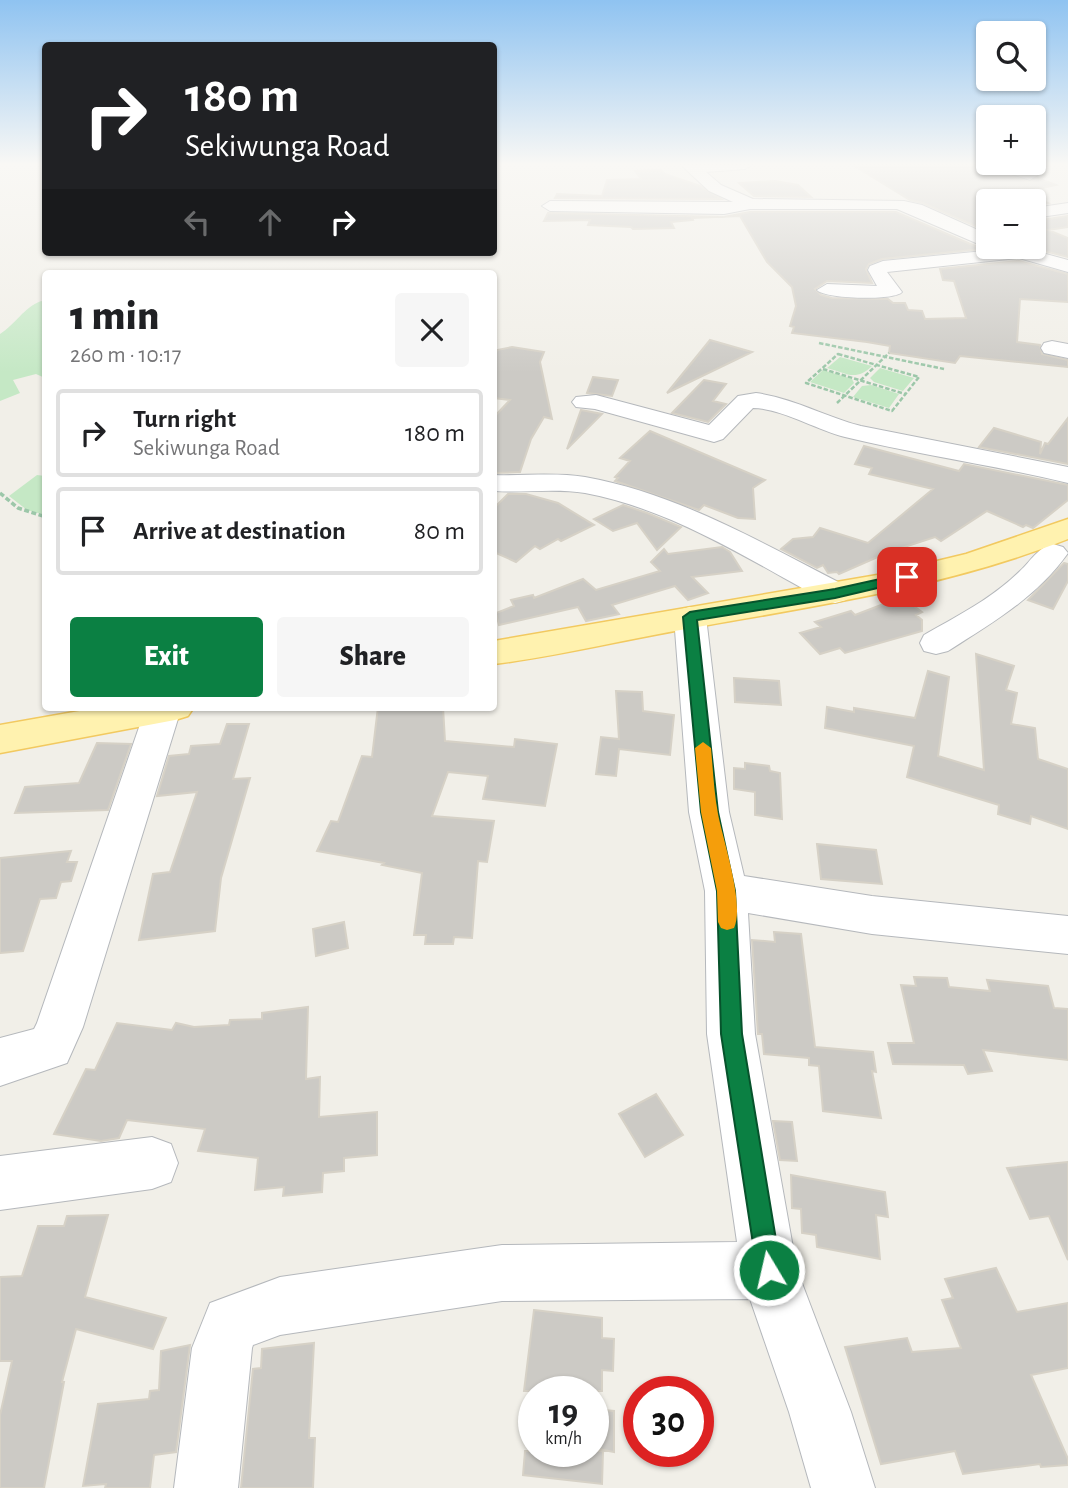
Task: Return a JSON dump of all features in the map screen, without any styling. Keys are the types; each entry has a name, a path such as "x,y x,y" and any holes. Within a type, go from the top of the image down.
{"main road":[{"path":"497,652 835,593 1056,545"},
{"path":"0,739 153,711"}],"street":[{"path":"827,290 892,292 877,270 976,254"},
{"path":"1042,259 1068,266"},
{"path":"584,402 596,402 714,434 746,401 765,401 799,415 860,433 1068,475"},
{"path":"497,483 547,481 628,495 729,538 835,593"},
{"path":"936,643 1006,600 1031,578 1056,545"},
{"path":"690,617 709,812 726,891 732,1034 769,1270 820,1412 843,1488"},
{"path":"0,1062 50,1048 168,711"},
{"path":"726,891 872,915 1068,935"},
{"path":"0,1183 152,1163"},
{"path":"206,1488 222,1348 231,1324 280,1306 502,1273 769,1270"}],"path":[{"path":"819,344 944,369"},
{"path":"837,403 889,353"},
{"path":"838,354 919,377 892,411 806,383 822,368 838,354"},
{"path":"822,368 906,394"},
{"path":"0,493 18,508 42,516"}],"green space":[{"path":"42,301 42,377 36,374 13,380 20,393 0,401 0,334 29,308"},
{"path":"840,357 872,366 856,375 827,368"},
{"path":"880,368 914,378 903,391 874,382 870,378"},
{"path":"823,370 852,379 854,383 844,393 810,382"},
{"path":"871,385 899,394 889,408 853,397 862,386"},
{"path":"37,475 42,476 42,514 27,510 9,496"}],"building":[{"path":"751,234 948,234 976,246 976,250 882,259 869,264 866,269 872,283 827,281 815,289 821,295 832,298 888,299 893,303 905,303 908,310 922,311 925,319 966,318 954,281 943,280 940,269 1019,261 1068,274 1068,302 1020,299 1017,342 1040,345 1042,354 1068,360 1068,367 960,356 955,363 889,353 890,346 792,333 794,327 790,326 796,306 792,287 767,262"},
{"path":"1046,234 1068,238 1068,257 1046,251"},
{"path":"710,340 752,352 667,393"},
{"path":"512,347 544,352 540,362 552,419 544,417 531,439 520,472 497,473 497,414 510,400 497,398 497,350"},
{"path":"593,377 618,380 612,396 587,393"},
{"path":"704,380 726,384 713,401 726,404 708,422 672,413"},
{"path":"581,410 602,414 567,449"},
{"path":"1068,418 1068,464 979,447 994,428 1041,442 1040,454 1045,443 1048,444"},
{"path":"650,431 765,480 753,488 755,519 738,518 704,505 699,510 615,481 618,478 615,477 630,461 620,458"},
{"path":"864,446 959,471 964,464 1068,485 1068,500 1033,528 1026,525 1023,527 987,511 941,541 935,537 889,552 839,574 828,573 823,565 817,568 781,549 793,539 813,537 820,528 868,543 933,489 869,474 872,468 855,464"},
{"path":"508,494 526,494 558,503 594,525 540,549 535,546 516,562 497,553 497,505"},
{"path":"623,505 681,527 657,550 637,523 613,531 594,519"},
{"path":"722,547 730,552 742,571 692,577 708,593 688,600 675,586 612,605 619,614 586,621 578,607 499,625 497,613 514,606 511,600 533,595 534,598 583,579 596,590 660,571 651,562 664,549 668,554"},
{"path":"1064,563 1068,564 1068,581 1053,609 1028,600"},
{"path":"902,597 922,612 916,615 922,620 922,631 845,653 840,648 820,654 800,633 821,627 815,622 851,611 855,615"},
{"path":"976,654 1014,666 1006,690 1017,693 1011,724 1035,728 1038,759 1068,769 1068,829 1031,816 1030,824 998,814 999,805 907,777 914,746 825,728 827,707 854,712 854,708 915,718 928,671 949,677 938,756 984,770"},
{"path":"734,678 779,681 781,705 735,702"},
{"path":"616,691 642,692 643,711 674,715 670,755 619,749 616,776 596,774 601,737 619,739"},
{"path":"378,711 443,711 445,741 514,747 515,739 557,744 545,806 483,799 488,776 448,772 432,816 494,821 487,862 478,861 472,938 454,937 453,944 425,944 426,935 414,935 422,873 317,851 331,821 338,822 362,756 372,757"},
{"path":"227,724 249,724 233,779 250,778 221,878 215,931 139,940 153,874 170,872 197,792 157,796 169,756 189,754 191,746 220,744"},
{"path":"97,743 131,744 108,810 15,813 25,787 79,783"},
{"path":"745,763 769,766 770,771 780,773 782,819 755,815 755,792 734,789 734,768 745,769"},
{"path":"817,844 876,850 882,884 821,879"},
{"path":"71,851 67,862 77,862 71,881 61,882 56,898 40,899 23,951 0,953 0,858"},
{"path":"344,922 348,948 316,956 313,929"},
{"path":"774,932 801,934 815,1047 873,1052 876,1072 872,1071 881,1118 823,1111 819,1066 809,1065 809,1058 764,1054 762,1034 758,1034 752,940 775,942"},
{"path":"914,977 947,978 949,987 990,991 987,980 1048,986 1054,1008 1068,1009 1068,1060 983,1050 992,1071 968,1074 964,1065 893,1064 888,1043 914,1043 901,985 916,986"},
{"path":"308,1007 306,1079 320,1077 319,1117 377,1112 377,1155 344,1158 344,1171 323,1173 322,1192 283,1196 284,1187 255,1190 258,1158 198,1151 205,1129 127,1120 119,1138 101,1141 54,1134 86,1069 95,1070 117,1023 172,1030 176,1023 194,1027 229,1025 230,1020 262,1019 262,1013"},
{"path":"656,1094 683,1135 645,1157 619,1114"},
{"path":"773,1121 792,1122 797,1161 780,1160"},
{"path":"1068,1162 1068,1260 1049,1216 1030,1219 1007,1168"},
{"path":"791,1175 885,1192 888,1217 876,1215 880,1259 817,1247 816,1235 802,1233 801,1209 792,1208"},
{"path":"108,1215 85,1297 166,1318 153,1349 76,1329 62,1382 44,1488 0,1488 0,1415 12,1361 0,1361 0,1277 22,1276 38,1226 64,1226 67,1216"},
{"path":"996,1268 1017,1312 1068,1303 1068,1368 1031,1375 1068,1459 1068,1465 1041,1467 1040,1464 963,1474 955,1451 881,1464 845,1347 907,1338 912,1352 961,1348 942,1300 953,1298 945,1279"},
{"path":"534,1310 602,1318 602,1338 614,1339 613,1371 602,1370 602,1376 526,1376"},
{"path":"314,1343 309,1438 315,1438 313,1488 241,1488 253,1369 261,1368 262,1349"},
{"path":"190,1345 176,1452 154,1455 150,1488 105,1488 106,1484 83,1486 98,1404 149,1399 150,1391 159,1390 161,1351"},
{"path":"609,1411 614,1411 614,1452 609,1451"},
{"path":"524,1467 603,1467 602,1484 523,1475"}],"slow traffic":[{"path":"703,748 709,812 726,891 727,922"}],"route":[{"path":"769,1270 732,1034 726,891 709,812 690,617 835,593 907,577"}]}
